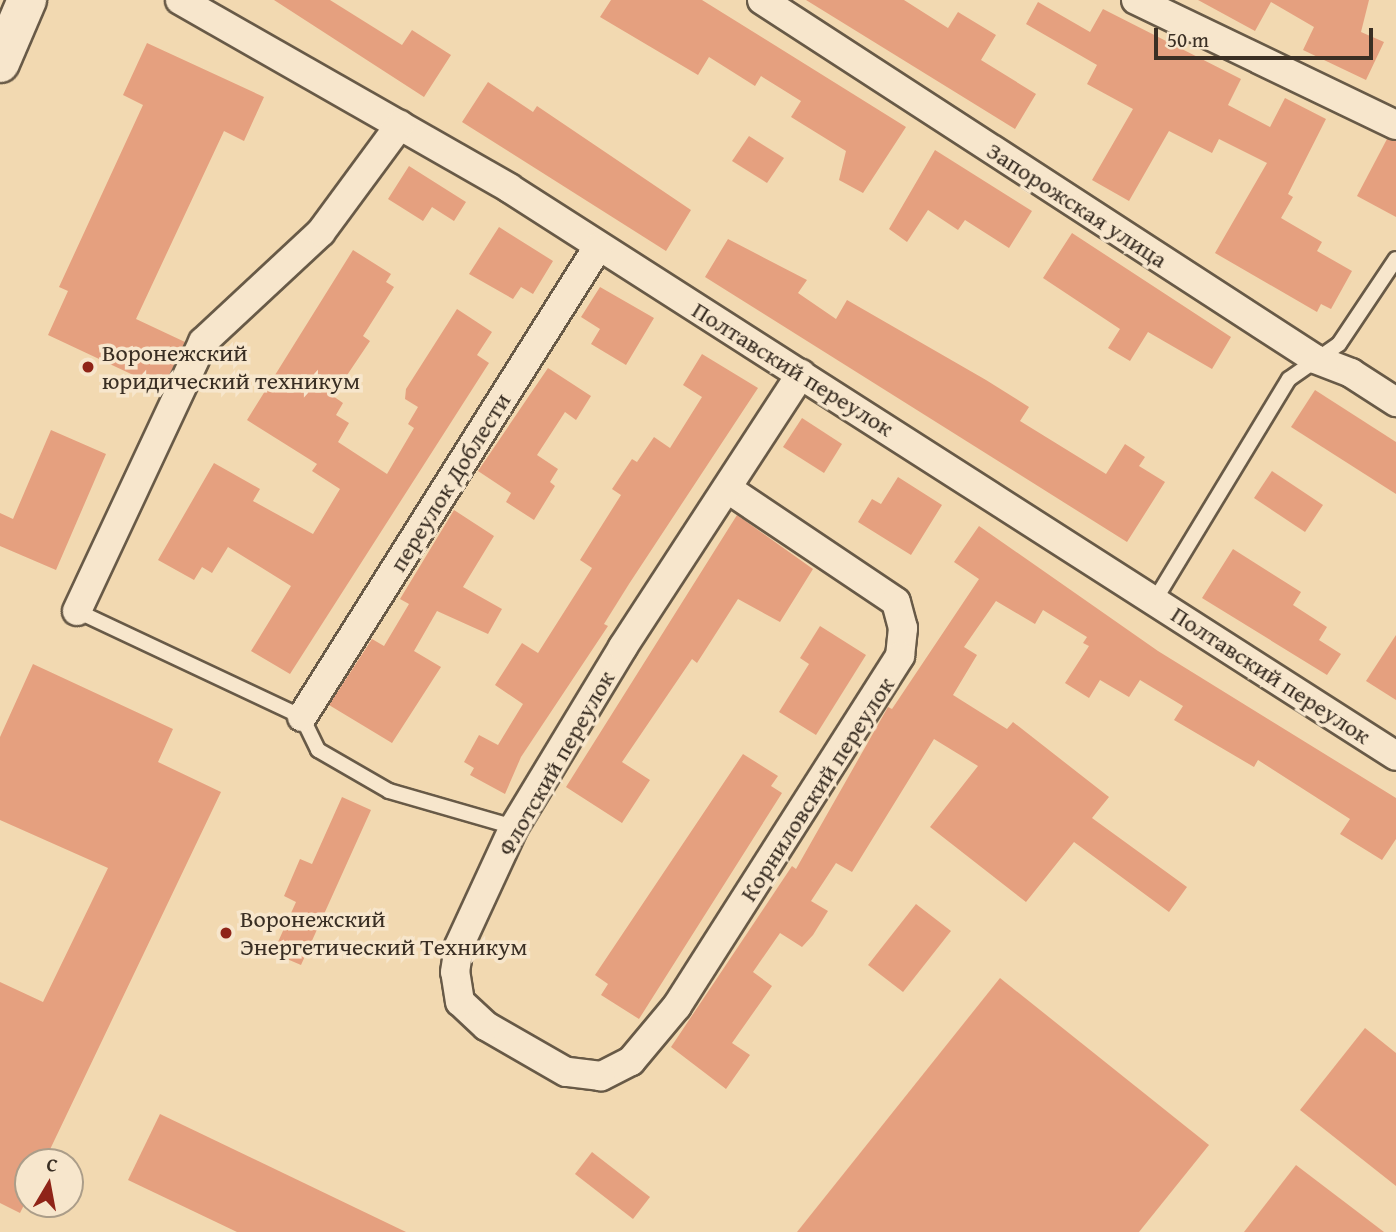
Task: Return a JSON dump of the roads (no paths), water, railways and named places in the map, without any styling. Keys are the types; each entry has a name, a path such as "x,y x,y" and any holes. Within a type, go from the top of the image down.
{"main road":[{"path":"0,63 27,0"}],"street":[{"name":"Полтавский переулок","path":"180,0 400,125 801,373 1396,756"},
{"name":"Запорожская улица","path":"762,0 1315,359 1351,373 1396,402"},
{"path":"1136,0 1396,125"},
{"path":"77,611 203,342 321,232 400,125"},
{"name":"переулок Доблести","path":"302,717 598,247"},
{"name":"Флотский переулок","path":"631,1061 601,1076 566,1072 486,1026 460,1002 455,972 459,946 514,827 801,373"},
{"name":"Корниловский переулок","path":"631,1061 677,1006 900,656 903,628 896,602 728,489"}],"lane":[{"path":"1155,600 1289,379 1339,344 1396,259"},
{"path":"77,611 302,717 318,750 389,791 514,827"}],"place":[{"name":"Воронежский юридический техникум","path":"88,367"},
{"name":"Воронежский Энергетический Техникум","path":"226,933"}]}
